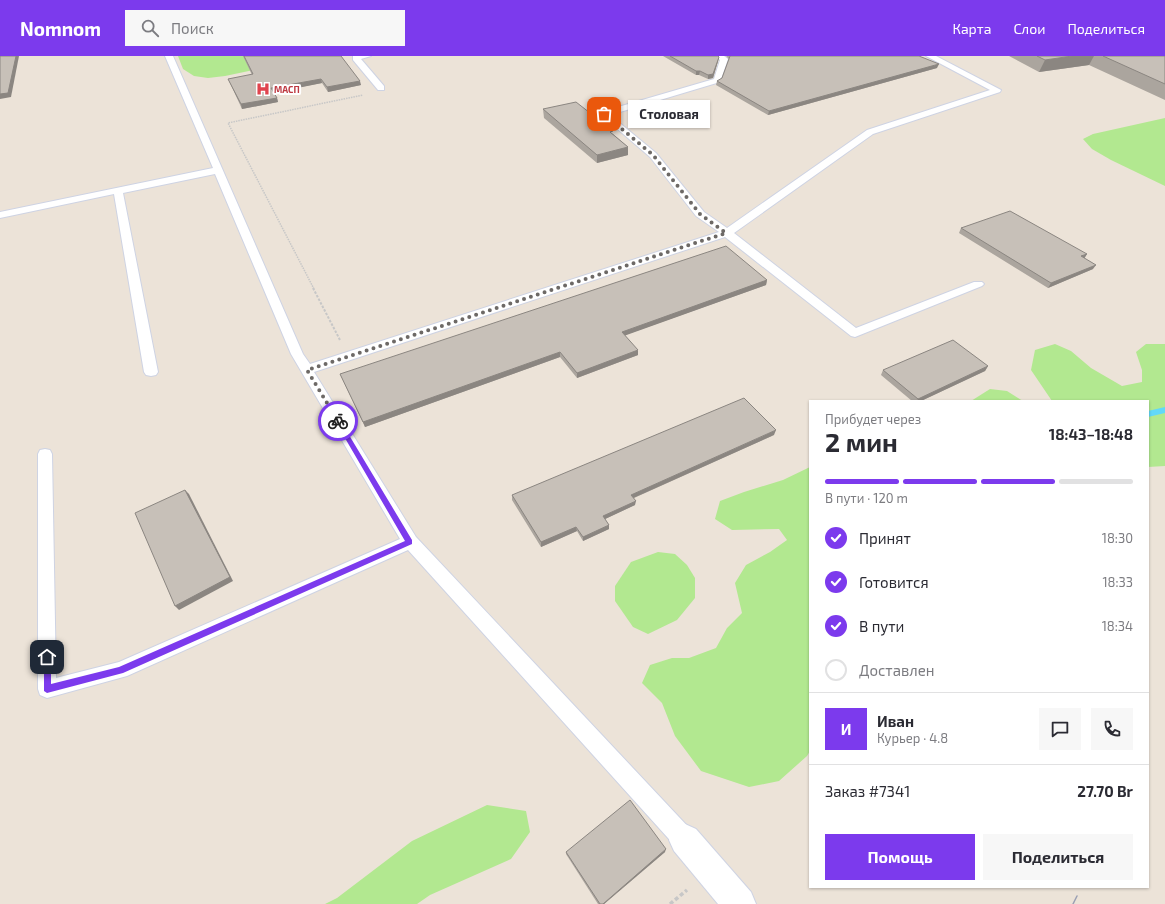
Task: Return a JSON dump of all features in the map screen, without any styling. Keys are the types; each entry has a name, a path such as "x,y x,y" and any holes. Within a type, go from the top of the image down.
{"street":[{"path":"685,840 739,904"}],"lane":[{"path":"169,56 297,354 410,542 685,840"},
{"path":"367,56 356,58 381,88"},
{"path":"719,56 724,59 717,80 604,114 653,155 700,214 855,333 978,284"},
{"path":"307,370 726,233 870,132 997,90 930,56"},
{"path":"0,215 218,170"},
{"path":"118,191 151,372"},
{"path":"46,454 47,689 120,670 410,542"}],"path":[{"path":"348,357 228,123 386,90 381,88"}],"green space":[{"path":"178,56 319,56 225,76 208,78 194,76 183,69"},
{"path":"1165,118 1165,186 1111,160 1092,149 1083,139 1093,134"},
{"path":"1055,344 1071,351 1091,368 1122,386 1142,382 1142,370 1136,352 1146,344 1165,344 1165,466 1149,467 1149,400 1051,400 1031,370 1035,350"},
{"path":"990,389 1007,391 1021,400 973,400"},
{"path":"809,467 809,753 779,781 749,787 701,771 675,736 662,703 642,683 650,665 672,658 689,658 716,648 727,628 742,613 735,583 746,565 770,552 787,540 779,529 732,530 715,519 720,501 783,480"},
{"path":"658,552 675,554 687,565 695,578 695,598 677,620 648,634 633,627 615,601 615,586 631,562"},
{"path":"487,805 526,811 530,832 511,859 430,895 417,904 325,904 337,898 412,841"}],"building":[{"path":"0,56 16,56 8,93 0,94"},
{"path":"244,56 341,56 360,81 327,87 321,79 271,88 277,98 241,104 228,79 253,74"},
{"path":"670,56 719,57 713,74 708,75 700,71 696,71"},
{"path":"730,56 919,56 939,64 769,111 717,81 722,78"},
{"path":"1037,56 1072,56 1045,60"},
{"path":"1103,56 1165,56 1165,84"},
{"path":"576,102 613,131 610,132 628,147 597,155 543,109"},
{"path":"1010,211 1087,254 1081,256 1096,265 1051,283 961,228"},
{"path":"726,246 767,280 622,332 638,350 577,373 560,352 363,422 340,374"},
{"path":"953,340 988,366 918,399 883,370"},
{"path":"744,398 776,430 631,495 636,501 603,516 609,525 583,537 576,527 541,542 512,495"},
{"path":"185,490 230,577 175,606 135,513"},
{"path":"630,800 666,849 603,904 600,904 566,852"}],"waterway":[{"path":"1149,414 1165,410"}],"tram line":[{"path":"1073,904 1077,896"}],"way so far":[{"path":"338,421 307,370 726,233 700,214 653,155 604,114"}],"place":[{"name":"МАСП","path":"263,89"},
{"name":"Столовая","path":"604,114"}],"route":[{"path":"47,657 47,689 120,670 410,542 338,421"}]}
